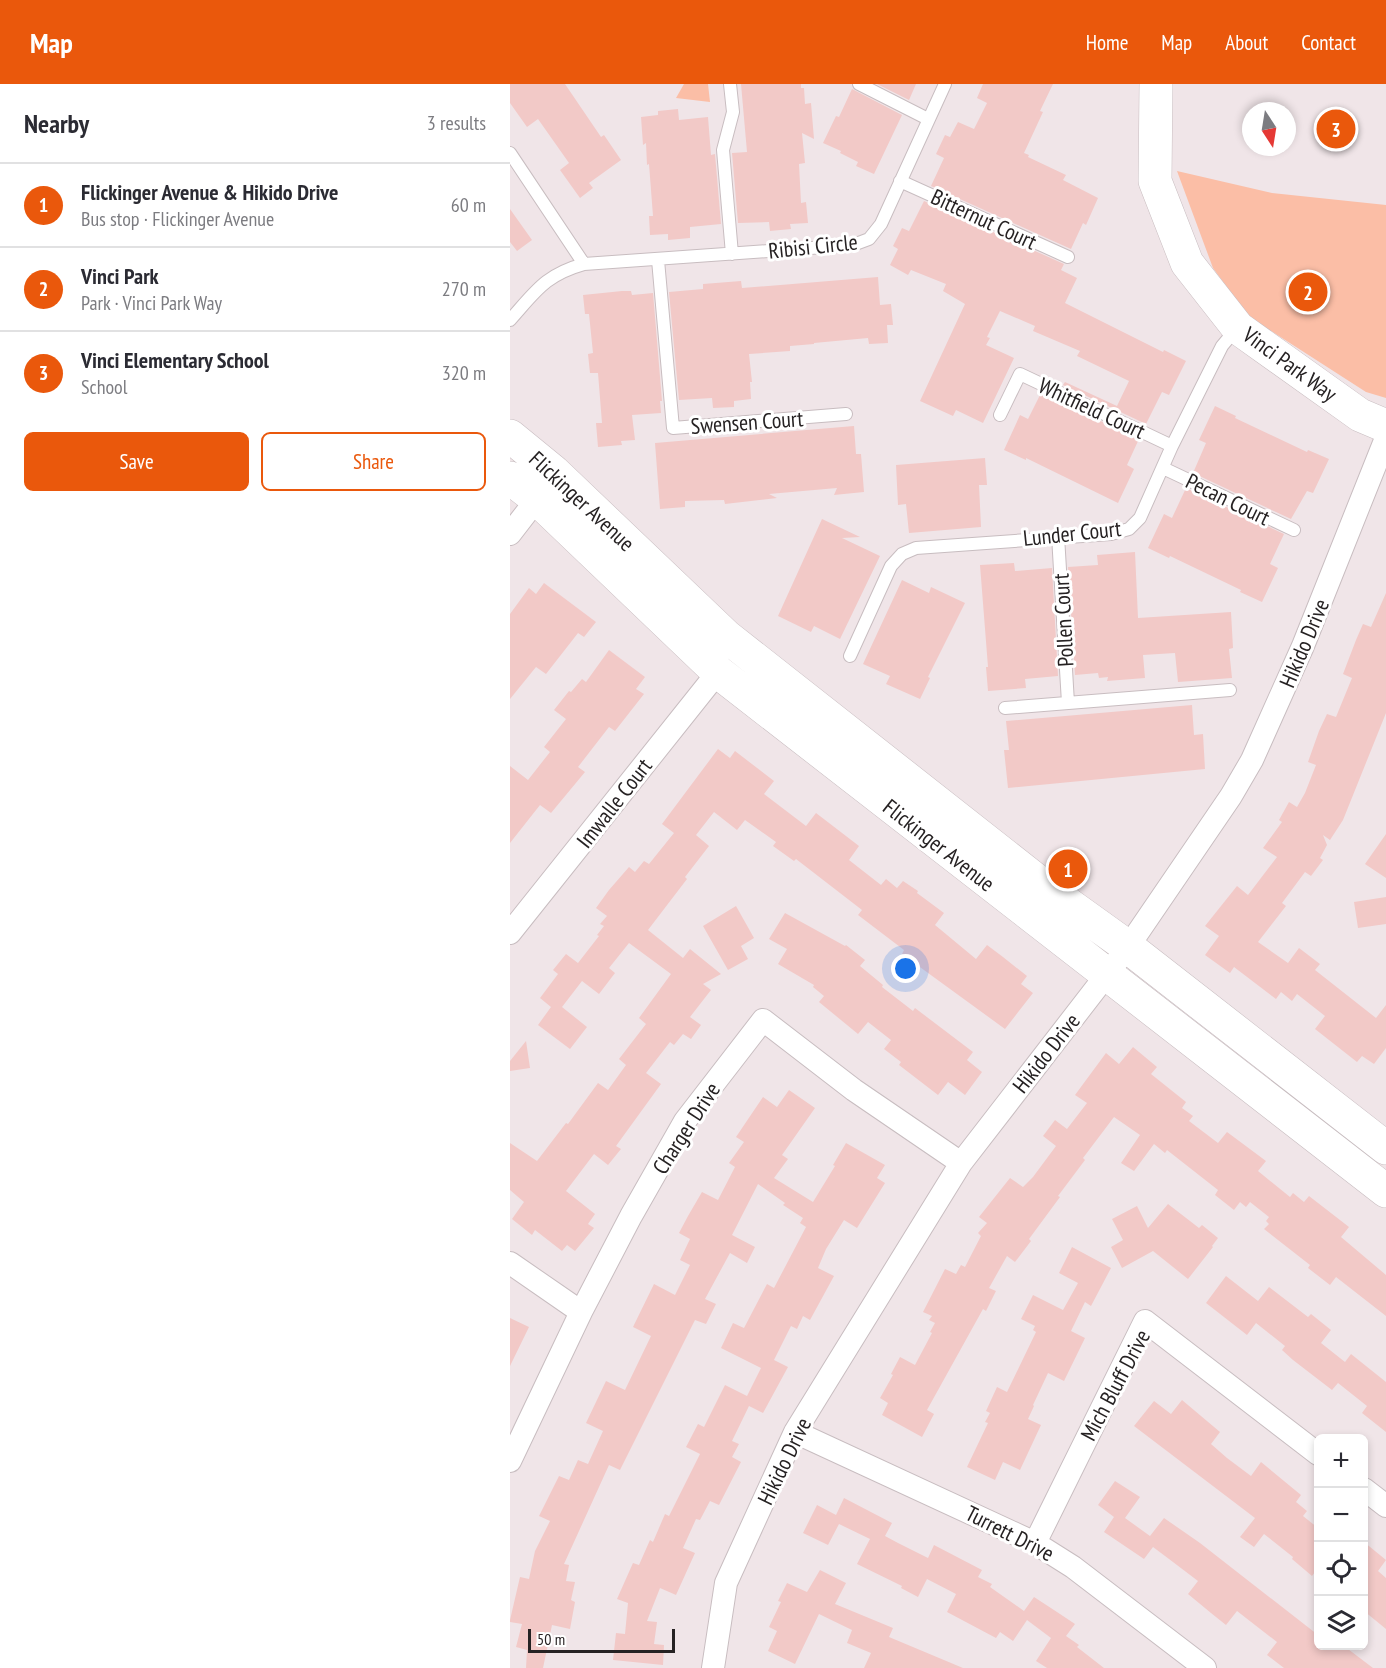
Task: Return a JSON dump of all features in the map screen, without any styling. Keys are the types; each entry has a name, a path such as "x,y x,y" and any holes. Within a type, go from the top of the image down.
{"main road":[{"name":"Vinci Park Way","path":"1156,84 1155,181 1187,263 1238,328 1360,415 1386,426"},
{"name":"Flickinger Avenue","path":"510,436 554,472 726,636 1050,891 1128,947 1386,1148"},
{"name":"Flickinger Avenue","path":"510,478 537,499 718,672 1386,1191"}],"street":[{"name":"Hikido Drive","path":"713,1668 726,1583 795,1432 961,1163 1128,947 1231,796 1252,760 1311,626 1386,438"},
{"path":"510,534 537,499"},
{"name":"Imwalle Court","path":"510,933 718,672"},
{"name":"Charger Drive","path":"510,1461 581,1312 631,1216 685,1121 763,1020 854,1090 961,1163"},
{"path":"510,1263 581,1312"},
{"name":"Mich Bluff Drive","path":"1035,1543 1145,1321 1314,1452"},
{"name":"Turrett Drive","path":"795,1432 1035,1543 1073,1567 1205,1668"},
{"path":"1368,1492 1386,1506"}],"lane":[{"path":"730,84 733,112 723,150 732,254"},
{"path":"859,84 928,119"},
{"name":"Ribisi Circle","path":"510,320 545,281 563,270 584,264 853,245 869,239 881,224 945,84"},
{"path":"510,153 584,264"},
{"name":"Bitternut Court","path":"900,181 1068,257"},
{"name":"Swensen Court","path":"657,260 673,428 846,414"},
{"name":"Lunder Court","path":"850,656 891,566 902,554 916,548 1058,536 1111,534 1129,529 1140,518 1172,446 1222,346 1238,328"},
{"name":"Whitfield Court","path":"1000,415 1020,374 1172,446"},
{"name":"Pecan Court","path":"1163,468 1294,530"},
{"name":"Pollen Court","path":"1058,536 1068,703"},
{"path":"1005,708 1230,690"}],"shaded area":[{"path":"684,84 708,84 710,102 676,98"},
{"path":"1177,171 1272,193 1386,205 1386,398 1366,392 1248,316 1213,268"}],"building":[{"path":"510,84 565,84 601,137 604,135 621,160 589,183 593,188 580,198 560,170 569,163 538,119 527,127 510,103"},
{"path":"741,84 801,84 801,88 804,88 805,104 811,103 814,139 802,133 805,163 799,164 801,203 806,202 808,223 790,224 791,229 770,231 769,222 738,223 732,153 747,152"},
{"path":"877,84 916,84 909,100"},
{"path":"983,84 1053,84 1024,153 1066,175 1063,180 1098,198 1086,225 1083,223 1071,249 931,186 944,158 936,154 945,135 950,137 958,122 974,129 987,103 977,98"},
{"path":"852,89 902,115 874,174 856,166 858,162 840,153 841,151 823,143"},
{"path":"678,109 679,120 708,117 711,155 715,154 721,224 690,227 690,238 668,240 668,234 650,235 649,216 653,216 649,164 647,165 646,143 643,145 641,117 658,115 658,111"},
{"path":"924,201 1064,264 1061,270 1077,278 1065,303 1163,352 1164,350 1186,361 1169,395 1162,392 1146,424 1063,385 1065,382 1117,406 1129,381 1077,356 1080,351 1033,331 1035,326 1000,311 987,337 990,338 986,345 1014,358 983,423 956,410 953,416 920,401 965,304 943,291 946,284 911,270 908,275 890,265 898,249 893,246 902,228 909,231"},
{"path":"510,209 532,240 517,251 510,242"},
{"path":"878,277 880,305 891,304 893,325 887,325 888,343 869,344 868,338 790,346 790,351 749,354 751,399 734,401 734,407 713,408 712,398 679,400 669,292 703,289 703,284 741,281 742,288"},
{"path":"631,291 632,295 653,293 661,413 632,415 635,440 621,441 622,445 598,447 596,423 602,423 598,373 590,373 588,354 593,353 589,314 585,314 583,295"},
{"path":"1041,393 1139,439 1127,465 1134,469 1118,503 1026,458 1026,460 1004,450 1020,415 1028,419"},
{"path":"1215,406 1307,452 1308,450 1329,459 1313,493 1307,491 1291,519 1193,473 1206,443 1199,440"},
{"path":"854,426 856,454 861,454 864,492 834,495 837,488 769,494 777,498 725,504 724,500 685,501 685,507 660,509 655,443"},
{"path":"985,458 987,485 979,485 981,527 909,533 906,504 898,505 896,465"},
{"path":"1186,488 1284,534 1270,564 1278,568 1262,602 1170,556 1169,558 1148,548 1164,514 1172,518"},
{"path":"822,519 860,537 842,538 880,556 840,639 814,626 811,632 778,616"},
{"path":"1135,552 1138,618 1231,612 1233,648 1229,649 1232,678 1178,682 1175,653 1143,655 1145,678 1107,681 1108,677 1099,678 1098,673 1075,675 1068,567 1098,565 1097,555"},
{"path":"1014,563 1015,571 1052,568 1058,676 1025,679 1026,688 988,691 980,565"},
{"path":"902,580 929,593 931,587 965,603 928,677 930,678 920,699 886,684 890,676 863,664"},
{"path":"544,583 596,622 584,637 578,633 546,674 536,667 510,699 510,614 529,588 536,594"},
{"path":"1386,593 1386,713 1343,820 1330,840 1323,835 1327,845 1320,858 1323,860 1311,876 1305,872 1282,903 1286,906 1258,942 1288,963 1299,948 1320,964 1315,970 1376,1018 1386,1005 1386,1048 1374,1064 1362,1056 1357,1062 1315,1029 1325,1016 1297,994 1292,1001 1281,992 1276,999 1234,967 1230,973 1205,955 1219,936 1205,926 1237,886 1248,895 1277,857 1263,848 1282,822 1279,820 1289,802 1297,807 1305,793 1316,765 1308,762 1319,731 1327,714 1336,717 1352,678 1343,674 1356,640 1363,624 1371,627"},
{"path":"609,650 645,677 636,689 644,694 615,731 609,727 578,767 585,772 551,813 540,805 510,843 510,766 528,780 550,752 544,747 566,719 554,710 582,679 586,682"},
{"path":"1192,705 1194,735 1203,734 1205,769 1008,788 1004,750 1009,750 1006,721"},
{"path":"718,749 730,758 735,751 774,781 764,794 806,826 816,813 859,846 849,860 881,885 886,879 897,888 903,881 918,891 917,893 944,913 935,925 976,959 987,945 1027,976 1021,984 1033,993 1005,1029 902,954 904,950 858,915 862,910 796,859 794,861 773,846 776,842 745,820 737,830 714,812 696,835 709,846 648,930 683,958 690,949 721,974 703,984 711,990 690,1017 701,1025 691,1039 683,1034 674,1045 670,1042 646,1073 661,1084 616,1146 621,1149 608,1165 594,1154 566,1191 595,1214 588,1224 594,1228 575,1251 567,1245 562,1251 535,1230 532,1235 512,1219 524,1202 510,1190 510,1143 537,1161 598,1083 608,1090 626,1065 619,1059 646,1024 639,1018 671,974 629,943 609,968 615,973 599,994 582,981 562,1007 587,1027 570,1049 538,1025 551,1007 540,998 558,974 553,970 566,954 578,963 599,936 597,935 604,926 600,924 607,916 596,908 609,890 629,867 635,872 644,861 649,864 674,833 662,824"},
{"path":"1386,834 1386,878 1365,864"},
{"path":"1386,897 1386,924 1358,928 1354,902"},
{"path":"736,906 754,938 741,946 748,959 728,970 703,926"},
{"path":"785,913 846,945 865,960 860,966 883,985 882,987 913,1011 915,1008 973,1052 967,1060 982,1072 965,1095 948,1082 938,1095 899,1065 901,1062 884,1049 891,1040 868,1022 858,1034 819,1002 824,996 813,987 814,985 778,964 787,949 769,939"},
{"path":"526,1041 530,1068 510,1071 510,1061"},
{"path":"1133,1047 1157,1067 1151,1074 1186,1102 1182,1108 1193,1116 1189,1121 1218,1143 1227,1132 1266,1161 1258,1171 1290,1197 1293,1193 1304,1202 1309,1196 1349,1227 1341,1237 1386,1275 1386,1316 1336,1277 1330,1285 1308,1268 1310,1265 1264,1229 1269,1224 1266,1221 1269,1217 1250,1202 1246,1207 1240,1202 1234,1210 1215,1195 1218,1190 1167,1150 1165,1153 1154,1144 1134,1171 1121,1163 1140,1135 1114,1117 1083,1158 1085,1160 1058,1196 1060,1197 1015,1262 1007,1256 989,1288 996,1291 986,1311 983,1309 927,1410 934,1414 922,1437 882,1415 888,1403 880,1398 900,1357 915,1365 932,1333 930,1332 935,1323 929,1320 932,1316 923,1312 945,1269 956,1274 961,1265 965,1267 981,1236 978,1233 987,1223 979,1217 1010,1178 1023,1187 1033,1177 1056,1146 1043,1136 1055,1120 1067,1129 1087,1103 1075,1095 1106,1053 1119,1064"},
{"path":"789,1090 815,1108 782,1155 788,1159 774,1178 813,1202 846,1143 885,1165 877,1178 885,1183 857,1228 844,1220 826,1249 818,1268 834,1276 810,1320 803,1316 797,1329 791,1326 774,1360 788,1367 763,1413 749,1406 732,1441 739,1444 732,1457 741,1462 719,1505 710,1501 700,1520 696,1519 683,1548 695,1553 676,1595 660,1588 647,1621 657,1622 654,1644 664,1645 663,1665 613,1660 616,1633 625,1634 628,1603 617,1599 633,1563 639,1565 650,1540 653,1542 665,1514 669,1516 700,1454 686,1447 698,1424 704,1427 725,1385 747,1396 761,1368 721,1348 733,1323 744,1328 767,1284 774,1288 806,1227 800,1223 803,1218 758,1184 732,1235 755,1247 747,1263 730,1253 705,1299 716,1304 706,1324 695,1320 620,1470 609,1465 564,1564 569,1565 566,1581 575,1582 571,1600 575,1602 570,1629 552,1625 543,1668 526,1668 527,1650 516,1647 522,1624 510,1622 510,1620 520,1577 529,1579 535,1551 550,1521 539,1516 559,1476 569,1480 578,1460 588,1464 603,1431 586,1423 606,1381 625,1390 651,1336 633,1327 654,1284 675,1295 690,1265 680,1260 690,1239 679,1233 702,1192 718,1200 735,1167 729,1163 744,1142 736,1137 763,1097 777,1107"},
{"path":"1168,1204 1199,1228 1202,1225 1218,1238 1213,1247 1188,1279 1153,1251 1122,1268 1111,1247 1123,1240 1112,1219 1137,1206 1148,1228"},
{"path":"1072,1247 1111,1268 1091,1306 1085,1302 1071,1331 1085,1338 1064,1381 1048,1373 1033,1405 1028,1419 1041,1425 1020,1470 1003,1462 995,1480 967,1467 988,1423 985,1422 990,1413 986,1411 997,1387 1007,1392 1036,1332 1033,1330 1035,1326 1021,1319 1033,1295 1063,1310 1078,1283 1059,1273"},
{"path":"1226,1276 1258,1301 1269,1287 1308,1317 1311,1314 1331,1330 1321,1343 1345,1362 1351,1354 1386,1382 1386,1432 1362,1413 1367,1406 1338,1383 1332,1390 1293,1360 1282,1350 1285,1346 1256,1323 1247,1335 1206,1303"},
{"path":"510,1318 529,1327 510,1366"},
{"path":"1182,1400 1220,1432 1211,1444 1227,1458 1251,1476 1261,1462 1301,1495 1296,1502 1307,1511 1303,1516 1314,1525 1314,1573 1312,1576 1264,1534 1254,1547 1240,1537 1255,1518 1134,1426 1154,1401 1171,1414"},
{"path":"1115,1481 1140,1497 1125,1518 1150,1536 1164,1518 1200,1543 1314,1632 1314,1650 1349,1650 1373,1668 1284,1668 1267,1655 1277,1642 1237,1611 1226,1625 1188,1594 1198,1581 1169,1559 1153,1547 1144,1559 1104,1532 1114,1517 1098,1505"},
{"path":"844,1498 892,1523 885,1536 898,1543 928,1558 934,1545 982,1570 978,1577 992,1584 990,1587 1024,1611 1034,1597 1057,1612 1075,1624 1066,1636 1104,1668 1047,1668 1036,1661 1051,1638 1027,1620 1013,1641 1000,1632 996,1638 947,1612 956,1594 927,1579 918,1597 901,1588 902,1586 857,1564 870,1539 839,1524 828,1545 803,1533 817,1505 836,1515"},
{"path":"1368,1545 1386,1560 1378,1571 1386,1578 1386,1629 1368,1614"},
{"path":"820,1570 846,1583 835,1604 893,1628 889,1637 963,1668 864,1668 871,1653 847,1643 852,1630 819,1614 795,1664 768,1651 777,1631 769,1627 787,1583 807,1592"}],"place":[{"name":"Vinci Elementary School","path":"1336,129"},
{"name":"Vinci Park","path":"1308,292"},
{"name":"Flickinger Avenue & Hikido Drive","path":"1068,869"}]}
